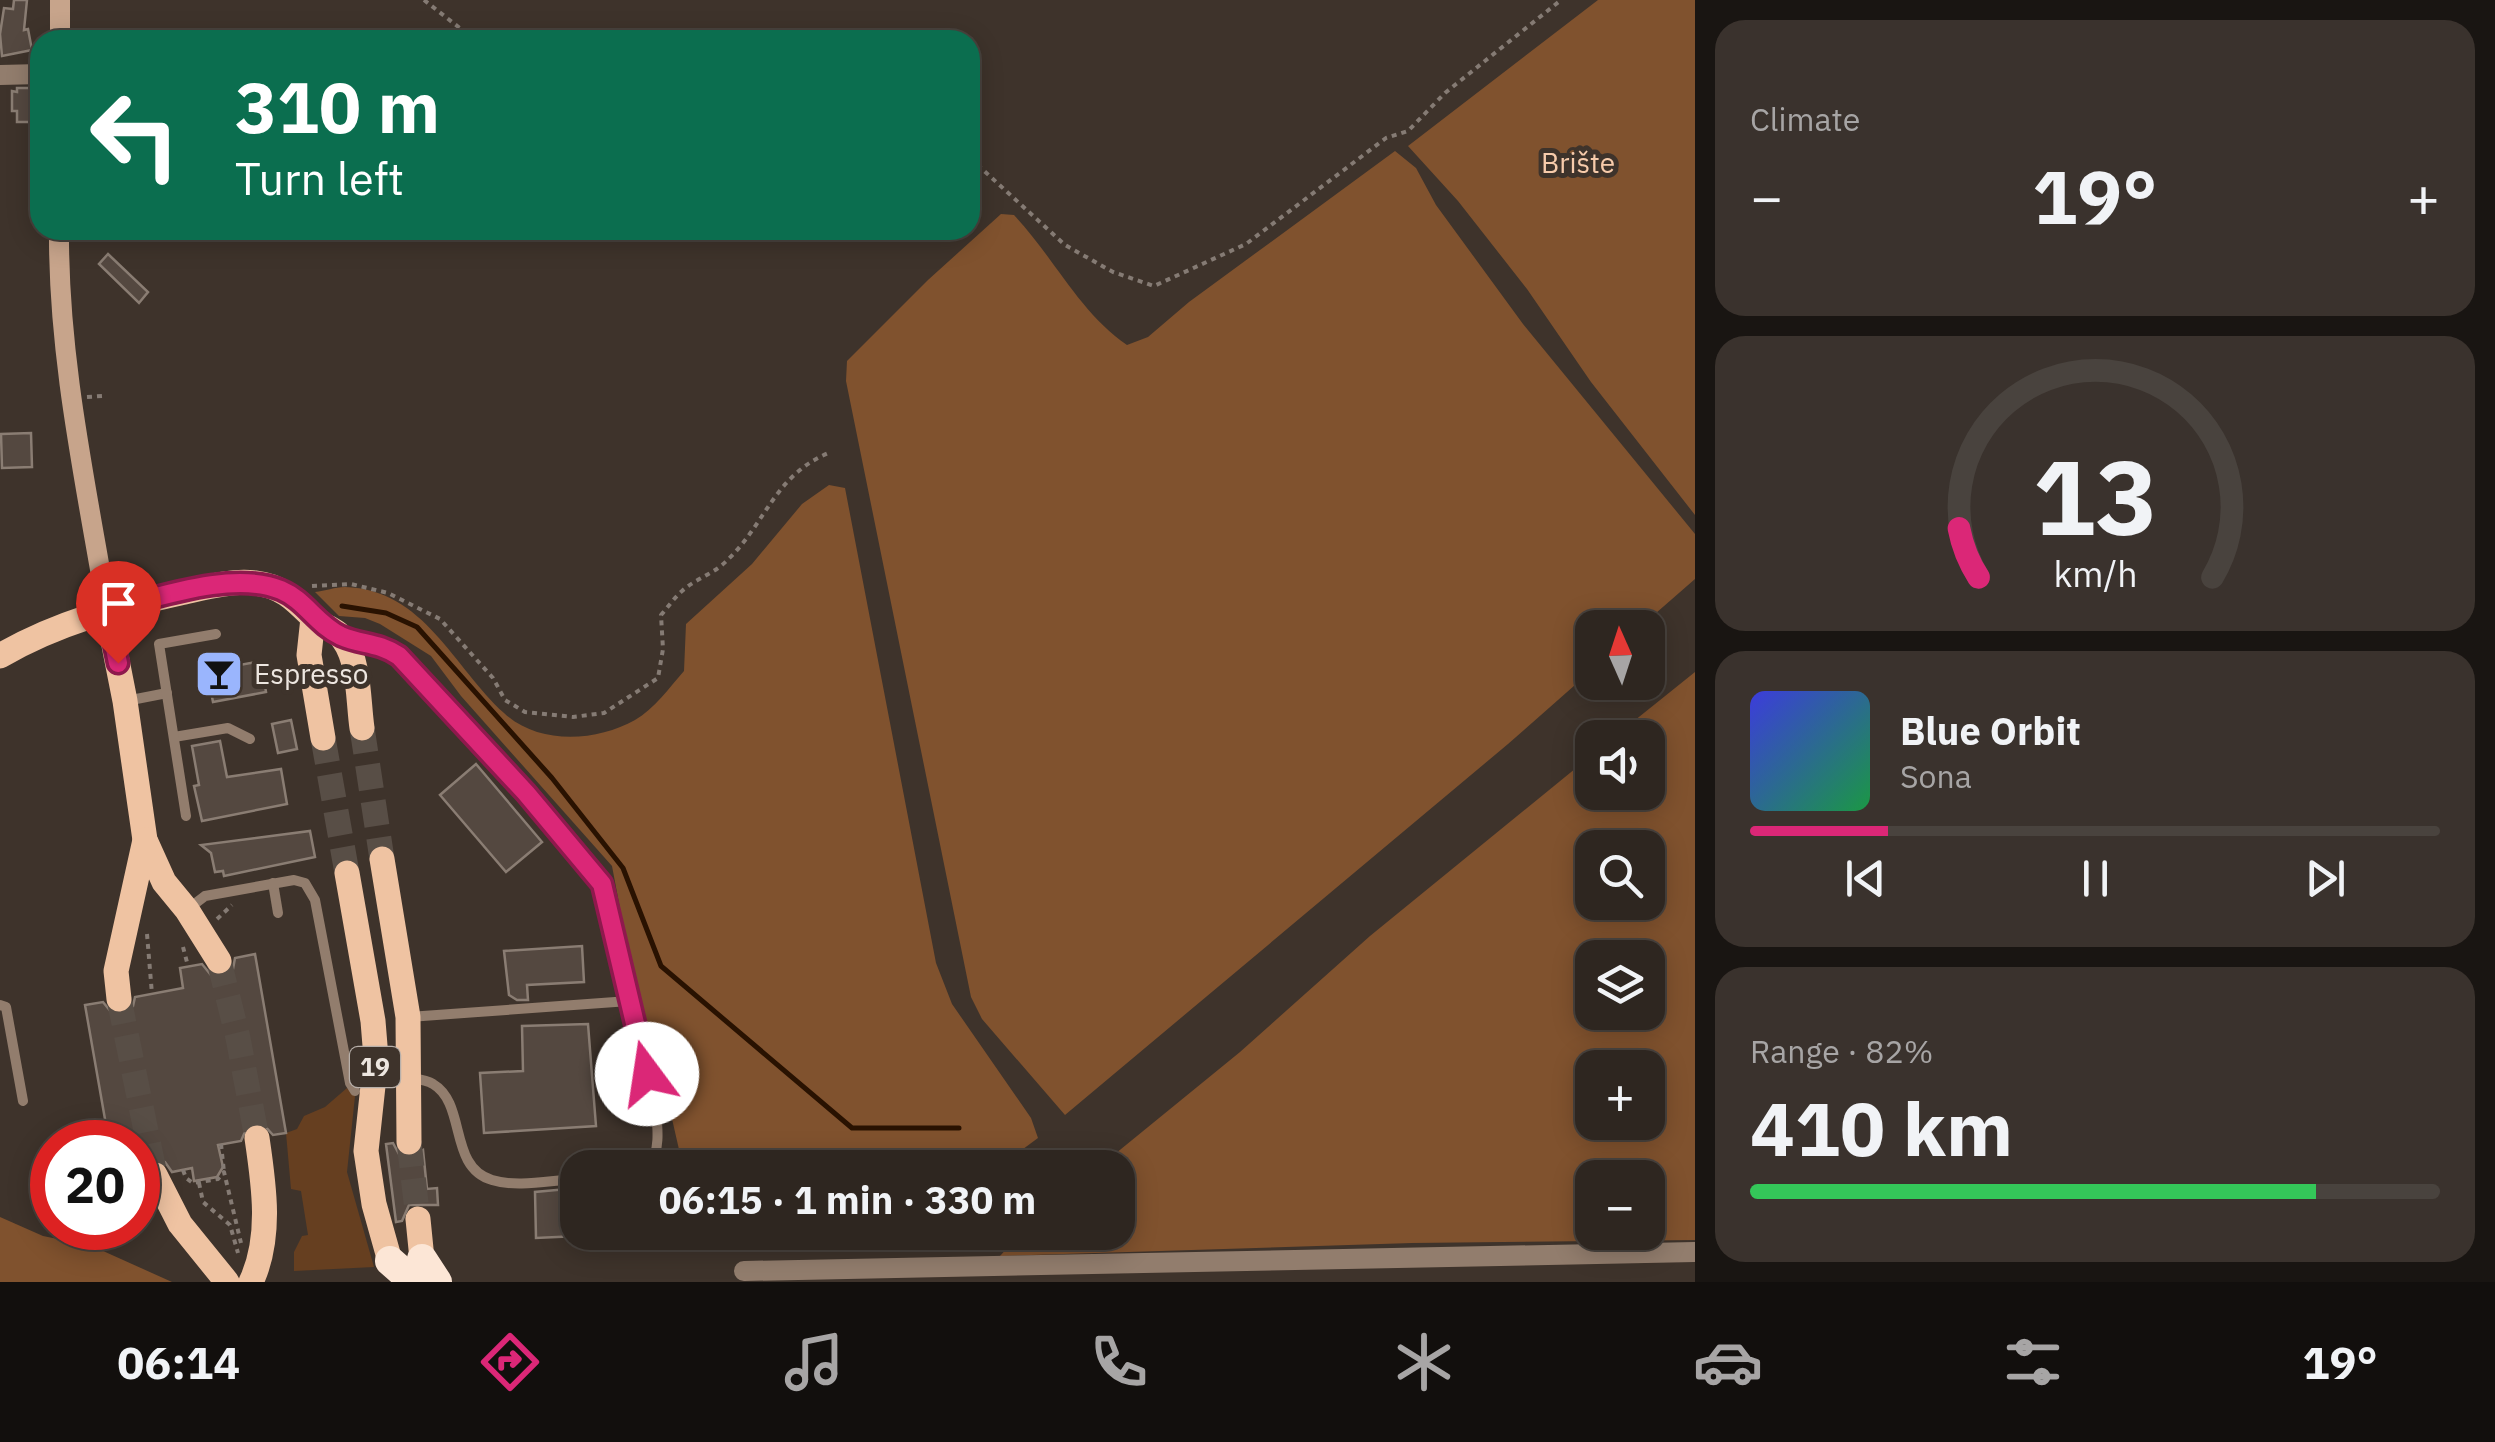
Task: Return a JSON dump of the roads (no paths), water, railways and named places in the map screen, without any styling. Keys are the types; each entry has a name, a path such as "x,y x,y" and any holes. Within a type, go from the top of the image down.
{"highway":[{"path":"390,1261 424,1274"}],"main road":[{"path":"0,656 29,640 107,610 214,586 255,582 299,603 343,637 354,664 362,728"},
{"path":"299,603 323,738"},
{"path":"107,610 145,840 182,921 218,961"},
{"path":"119,999 116,970 145,840"},
{"name":"19","path":"382,860 408,1017 409,1142"},
{"name":"19","path":"347,873 376,1058 366,1151 374,1204 390,1261"},
{"path":"160,1185 180,1224 241,1273 264,1232 264,1180 257,1138"},
{"path":"418,1219 424,1274"}],"street":[{"path":"60,0 60,30"},
{"path":"0,75 30,74"},
{"path":"59,240 61,316 71,398 107,610"},
{"path":"744,1271 1695,1252"}],"lane":[{"path":"186,816 159,644 216,634"},
{"path":"343,637 372,642 399,656 594,872 605,892 658,1132 656,1150"},
{"path":"125,701 167,692"},
{"path":"174,737 228,728 250,739"},
{"path":"182,921 205,896 294,880 305,883 315,900 350,1082 355,1091"},
{"path":"273,883 278,913"},
{"path":"408,1017 629,1001"},
{"path":"0,1005 6,1007 24,1102"},
{"path":"410,1077 433,1084 446,1097 469,1162 484,1177 506,1182 560,1180"}],"waterway":[{"path":"342,606 386,613 417,627 552,778 623,868 661,966 852,1128 959,1128"}],"tunnel":[{"path":"362,728 382,859"},
{"path":"323,738 347,873"},
{"path":"219,961 257,1138"},
{"path":"119,999 144,1120"},
{"path":"409,1142 418,1219"}],"place":[{"name":"Espresso","path":"219,674"}],"park label":[{"name":"Brište","path":"1578,163"}]}
